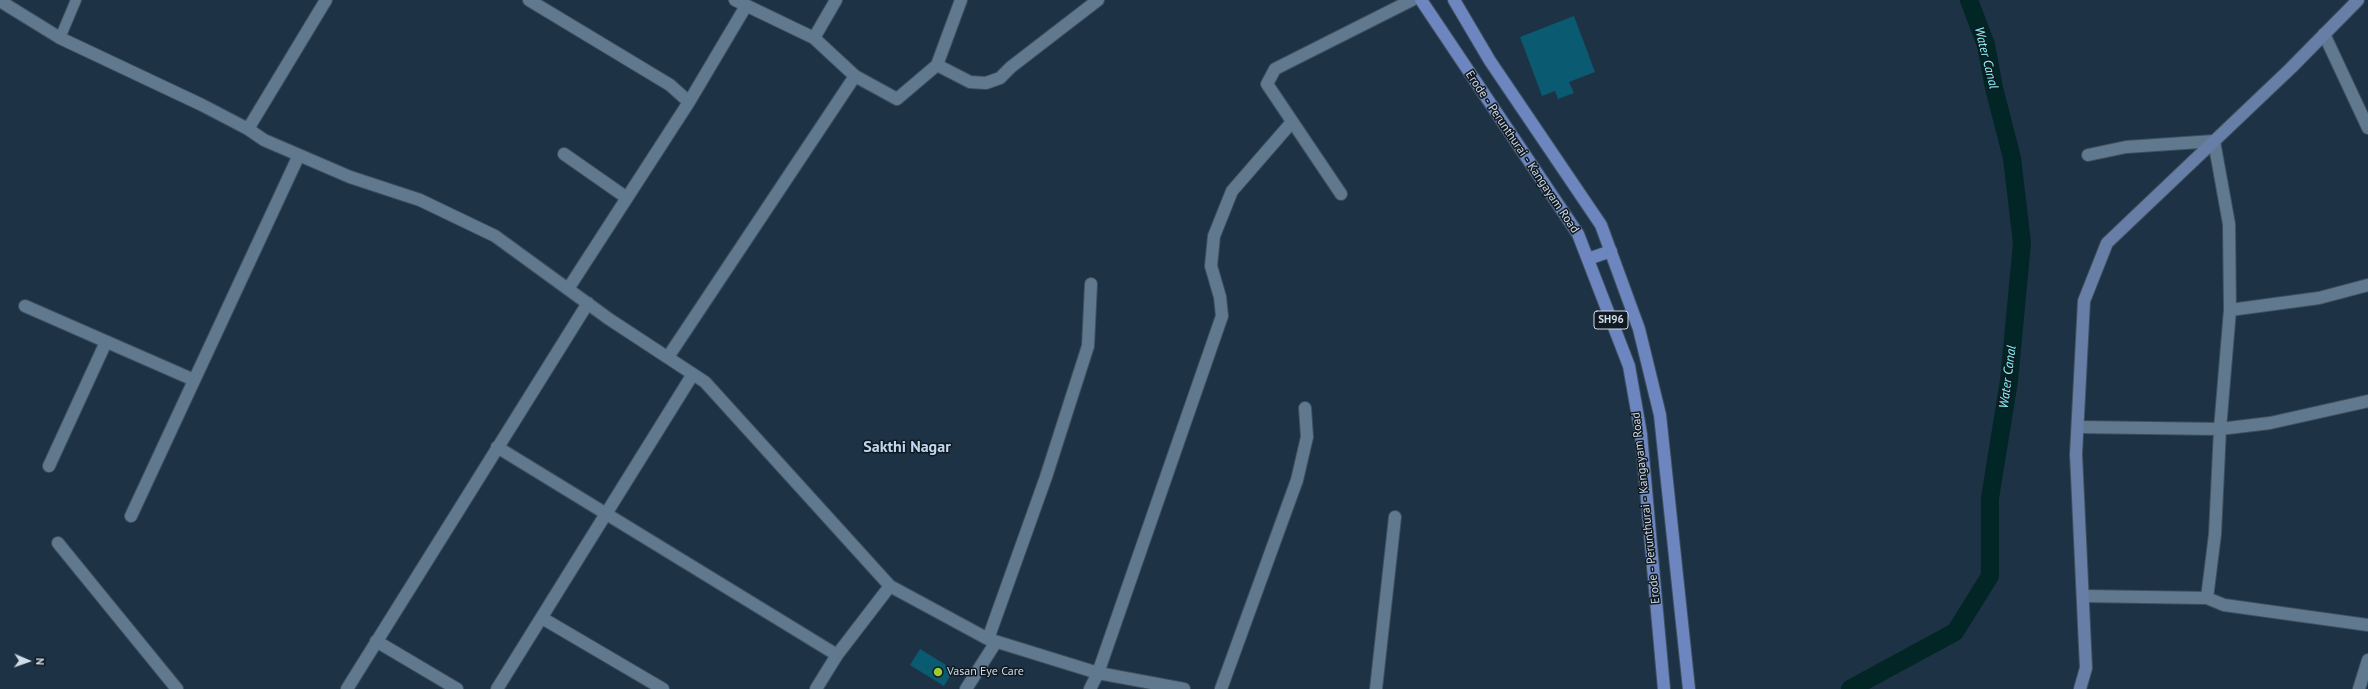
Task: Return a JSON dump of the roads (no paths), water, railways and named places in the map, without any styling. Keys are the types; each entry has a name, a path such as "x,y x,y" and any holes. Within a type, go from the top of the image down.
{"main road":[{"name":"Erode - Perunthurai - Kangayam Road","path":"1421,0 1578,234 1629,366 1641,434 1664,689"},
{"name":"Erode - Perunthurai - Kangayam Road","path":"1454,0 1490,61 1601,225 1639,329 1660,415 1689,689"},
{"path":"1588,259 1611,251"}],"street":[{"path":"248,129 326,0"},
{"path":"529,0 670,85 689,102"},
{"path":"735,0 814,38 855,76 897,99 937,65 961,0"},
{"path":"814,38 836,0"},
{"path":"937,65 970,82 986,83 1000,78 1011,67 1098,0"},
{"path":"1341,194 1267,84 1275,69 1412,0"},
{"path":"2080,689 2086,668 2076,454 2084,301 2107,243 2358,0"},
{"path":"0,1 60,38 202,105 248,129 264,140 350,177 420,200 495,236 588,303 705,382 890,586 992,640 1098,673 1184,689"},
{"path":"568,289 689,102 746,6"},
{"path":"2324,34 2368,128"},
{"path":"668,357 855,76"},
{"path":"1090,689 1098,673 1222,316 1220,297 1211,266 1214,236 1232,191 1292,122"},
{"path":"2088,154 2126,147 2214,141"},
{"path":"2207,598 2215,534 2220,429 2230,310 2229,224 2214,141"},
{"path":"564,154 627,198"},
{"path":"131,516 299,155"},
{"path":"966,689 992,640 1088,346 1091,284"},
{"path":"2230,310 2319,298 2368,285"},
{"path":"347,689 588,303"},
{"path":"25,306 194,380"},
{"path":"49,466 106,342"},
{"path":"497,689 693,374"},
{"path":"2078,427 2220,429 2270,423 2368,401"},
{"path":"1221,689 1297,480 1307,437 1305,408"},
{"path":"497,447 837,655"},
{"path":"1376,689 1395,517"},
{"path":"58,543 177,689"},
{"path":"816,689 837,655 890,586"},
{"path":"2083,596 2207,598 2224,605 2368,625"},
{"path":"542,618 663,689"},
{"path":"376,641 457,689"},
{"path":"2359,689 2368,660"}],"lane":[{"path":"60,38 76,0"}],"waterway":[{"name":"Water Canal","path":"1850,689 1955,632 1990,576 1990,498 2009,381 2022,243 2012,158 1994,88 1986,45 1969,0"}],"place":[{"name":"Vasan Eye Care","path":"938,672"}],"district":[{"name":"Sakthi Nagar","path":"907,447"}]}
